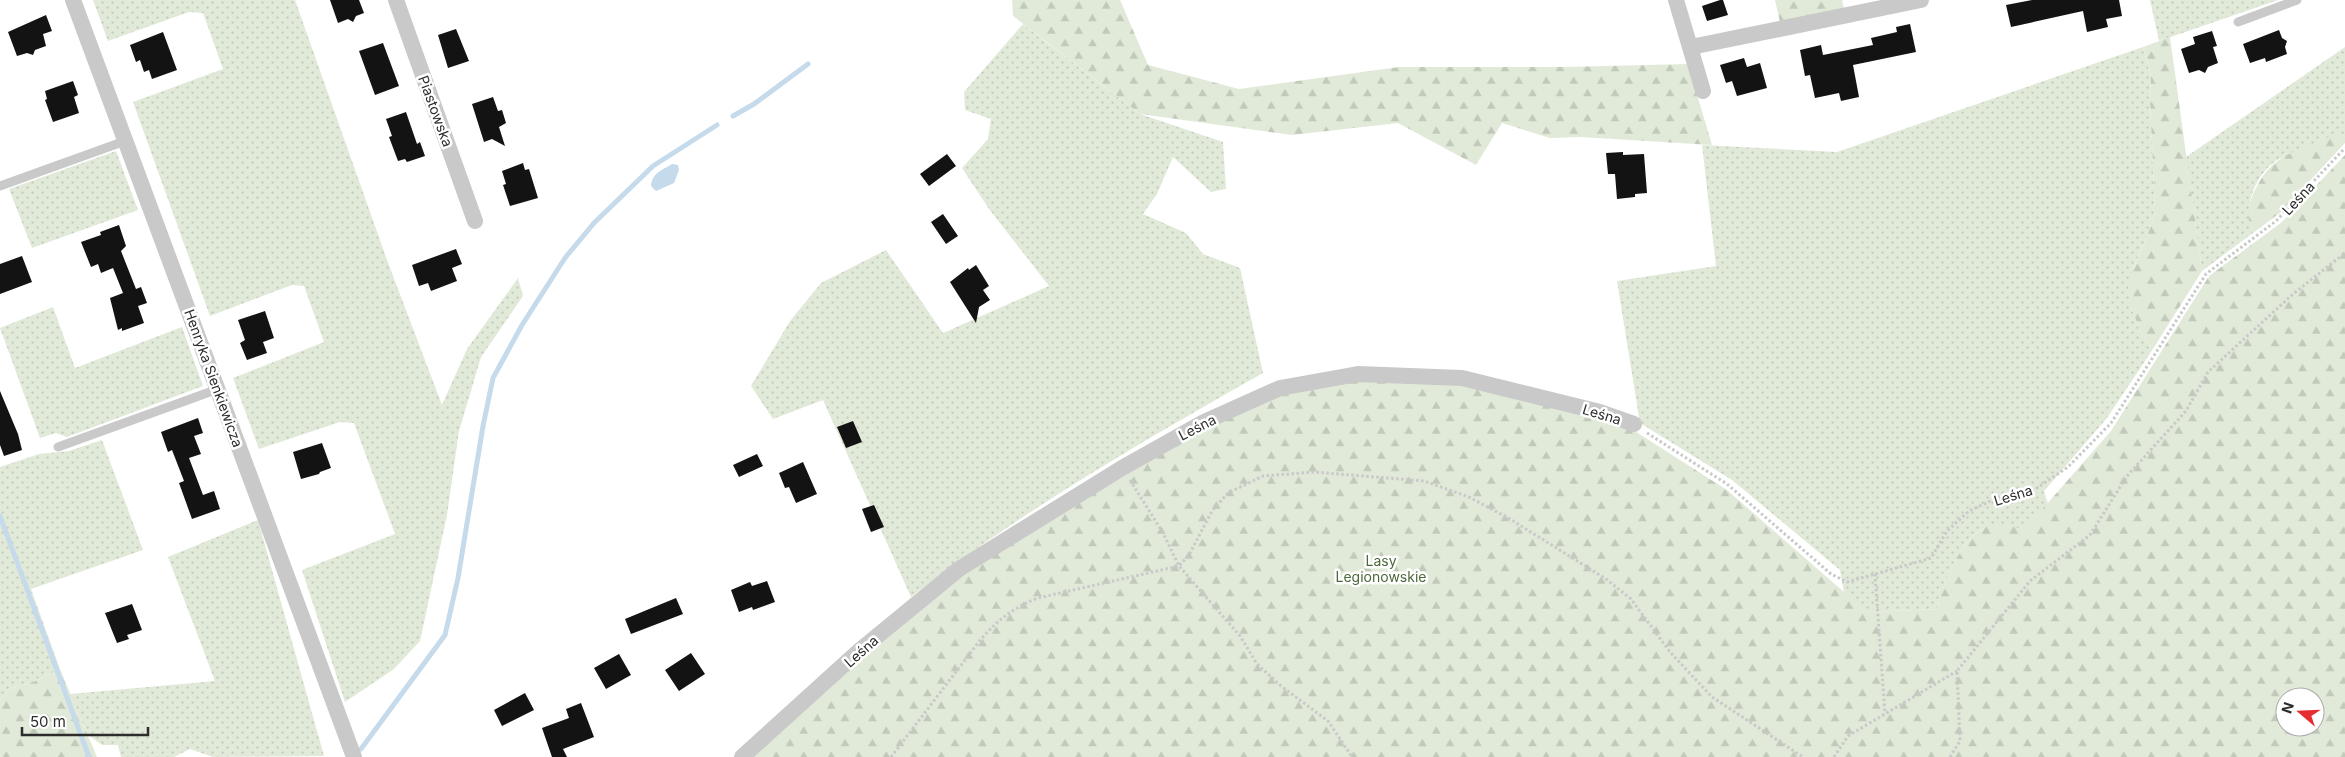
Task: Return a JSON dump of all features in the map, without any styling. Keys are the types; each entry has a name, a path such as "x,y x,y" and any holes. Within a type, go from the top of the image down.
{"street":[{"name":"Henryka Sienkiewicza","path":"73,0 354,757"},
{"name":"Piastowska","path":"396,0 475,221"},
{"path":"1676,0 1703,91"},
{"path":"1691,47 1921,0"},
{"name":"Leśna","path":"742,757 859,652 959,569 1122,468 1204,422 1280,388 1358,374 1462,378 1600,412 1634,424"}],"lane":[{"path":"2238,22 2297,0"},
{"path":"0,186 125,141"},
{"path":"58,447 218,389"}],"path":[{"name":"Leśna","path":"1634,424 1727,484 1830,574 1847,582 1931,558 1947,531 1969,511 2001,496 2034,490 2068,467 2111,423 2206,274 2276,221 2345,148"},
{"path":"1834,757 1848,736 1957,671 2030,581 2090,535 2127,476 2186,411 2208,372 2294,294 2345,253"},
{"path":"1122,468 1149,508 1179,566 1240,636 1257,664 1281,686 1328,721 1352,757"},
{"path":"891,757 981,639 997,621 1019,605 1038,598 1179,566 1189,555 1212,511 1228,493 1263,476 1314,472 1424,481 1468,497 1510,519 1606,579 1631,599 1670,652 1712,697 1803,757"},
{"path":"1875,574 1885,714"},
{"path":"1950,757 1960,741 1957,671"}],"green space":[{"path":"93,0 295,0 387,260 442,405 467,349 518,278 523,296 481,357 459,431 447,515 420,641 394,669 345,702 302,570 395,534 354,423 340,422 259,449 233,378 324,342 304,286 292,285 210,316 133,102 223,69 203,13 189,12 108,41"},
{"path":"1012,0 1120,0 1148,65 1239,89 1399,67 1565,67 1688,64 1712,145 1581,137 1550,138 1502,123 1476,165 1398,123 1292,135 1140,114 1013,16"},
{"path":"1775,0 1842,0 1844,9 1780,22"},
{"path":"2150,0 2278,0 2159,41"},
{"path":"1023,24 1140,114 1223,142 1226,189 1211,192 1173,157 1157,194 1143,214 1186,233 1203,254 1240,268 1263,373 1172,425 1039,507 996,535 911,597 823,400 773,419 751,386 790,321 821,283 886,250 943,333 1049,286 989,209 962,168 988,139 991,119 965,110 964,92"},
{"path":"2170,37 2202,271 2153,349 2141,333 2131,307 2128,292 2129,279 2147,237 2155,212 2150,100 2151,76 2143,47"},
{"path":"2143,47 2151,76 2150,100 2155,212 2147,237 2133,269 2131,307 2141,333 2153,349 2107,418 2044,491 2048,504 2024,531 2011,526 1996,525 1986,527 1977,532 1961,551 1954,563 1937,609 1867,612 1844,593 1840,570 1732,480 1640,423 1617,281 1716,266 1702,145 1837,152"},
{"path":"2345,47 2345,137 2336,136 2328,138 2291,153 2271,165 2257,182 2250,202 2249,213 2253,233 2202,271 2186,157"},
{"path":"2339,135 2345,137 2345,143 2280,213 2253,233 2248,215 2249,206 2259,182 2267,171 2275,163 2294,152 2331,136"},
{"path":"116,151 138,210 32,248 9,189"},
{"name":"Lasy Legionowskie","path":"2345,155 2345,757 736,757 975,566 1206,426 1285,393 1356,378 1470,382 1630,428 1727,490 1867,612 1937,609 1944,585 1957,557 1975,534 1986,527 1998,524 2024,530 2111,431 2209,276 2282,222"},
{"path":"53,307 75,368 182,327 203,386 67,437 56,433 40,438 0,328"},
{"path":"102,440 143,550 31,589 60,669 31,683 9,689 0,701 0,467 39,454 69,451"},
{"path":"258,520 324,756 213,757 190,749 174,757 121,757 118,745 102,745 88,735 70,694 215,681 168,557"},
{"path":"60,669 97,757 0,757 0,701 9,689 31,683"}],"water":[{"path":"672,164 678,165 679,170 674,183 656,191 651,186 653,178 658,172"}],"building":[{"path":"330,0 359,0 364,13 356,16 353,22 348,19 338,23"},
{"path":"1723,0 1728,15 1707,21 1702,6"},
{"path":"2032,0 2119,0 2122,16 2106,19 2108,27 2087,32 2083,11 2011,27 2006,5"},
{"path":"46,15 52,31 43,34 46,46 35,50 33,55 27,53 17,56 8,32"},
{"path":"1910,24 1916,52 1853,65 1859,97 1841,101 1839,93 1815,98 1810,75 1805,76 1800,50 1821,45 1823,55 1873,45 1871,38 1897,32 1896,27"},
{"path":"456,29 469,61 448,68 438,35"},
{"path":"2279,30 2282,38 2287,41 2285,47 2287,54 2266,62 2265,58 2250,63 2243,44"},
{"path":"2212,31 2217,46 2213,47 2218,63 2208,67 2205,73 2199,70 2189,73 2181,49 2195,44 2193,37"},
{"path":"163,32 177,70 152,79 149,70 144,72 140,60 136,62 130,45"},
{"path":"383,43 399,86 375,95 359,51"},
{"path":"1744,58 1747,67 1760,63 1767,88 1737,96 1732,81 1726,83 1720,65"},
{"path":"73,81 78,95 74,97 79,113 53,122 45,100 47,99 45,91"},
{"path":"493,97 498,111 502,110 506,123 499,127 505,146 492,139 484,142 472,104"},
{"path":"406,112 417,144 420,142 425,156 407,162 405,159 398,161 389,137 392,136 386,119"},
{"path":"1623,152 1623,155 1644,154 1647,193 1635,194 1635,197 1617,199 1615,174 1608,174 1606,153"},
{"path":"947,154 956,166 929,186 920,174"},
{"path":"523,163 525,170 529,169 538,198 510,206 503,185 506,184 502,171"},
{"path":"943,214 958,236 946,244 931,222"},
{"path":"119,225 126,246 121,251 136,289 141,287 147,303 138,306 144,323 122,331 122,328 118,330 110,298 123,293 113,268 101,273 98,264 91,267 81,242 101,235 100,232"},
{"path":"456,249 462,264 452,268 457,281 431,291 428,283 419,286 412,265"},
{"path":"22,256 32,282 0,294 0,264"},
{"path":"976,265 989,286 983,290 990,300 979,307 976,323 950,282 968,268 969,270"},
{"path":"265,311 274,338 263,342 267,353 247,360 240,343 245,340 238,320"},
{"path":"0,391 18,434 22,450 4,456 0,445"},
{"path":"198,418 203,433 194,436 201,454 189,458 203,495 214,491 220,509 192,519 179,483 184,481 172,450 168,452 161,432"},
{"path":"853,421 862,442 846,448 837,427"},
{"path":"322,443 331,468 319,474 301,479 293,452"},
{"path":"757,454 763,466 739,477 733,465"},
{"path":"803,462 817,494 796,503 789,487 785,488 779,473"},
{"path":"874,505 884,527 871,532 862,509"},
{"path":"767,581 775,602 753,610 752,607 739,612 731,590 750,582 752,586"},
{"path":"676,598 683,614 631,634 625,619"},
{"path":"132,604 142,630 127,635 129,639 117,643 105,613"},
{"path":"691,653 705,674 679,691 665,670"},
{"path":"619,654 631,675 606,689 594,668"},
{"path":"525,693 534,710 502,726 494,710"},
{"path":"581,703 594,737 563,749 567,757 552,757 542,728 569,718 566,709"}],"waterway":[{"path":"733,116 754,104 808,64"},
{"path":"361,749 445,635 458,578 483,426 493,378 522,325 565,258 594,223 653,166 717,125"},
{"path":"0,516 89,757"}]}
